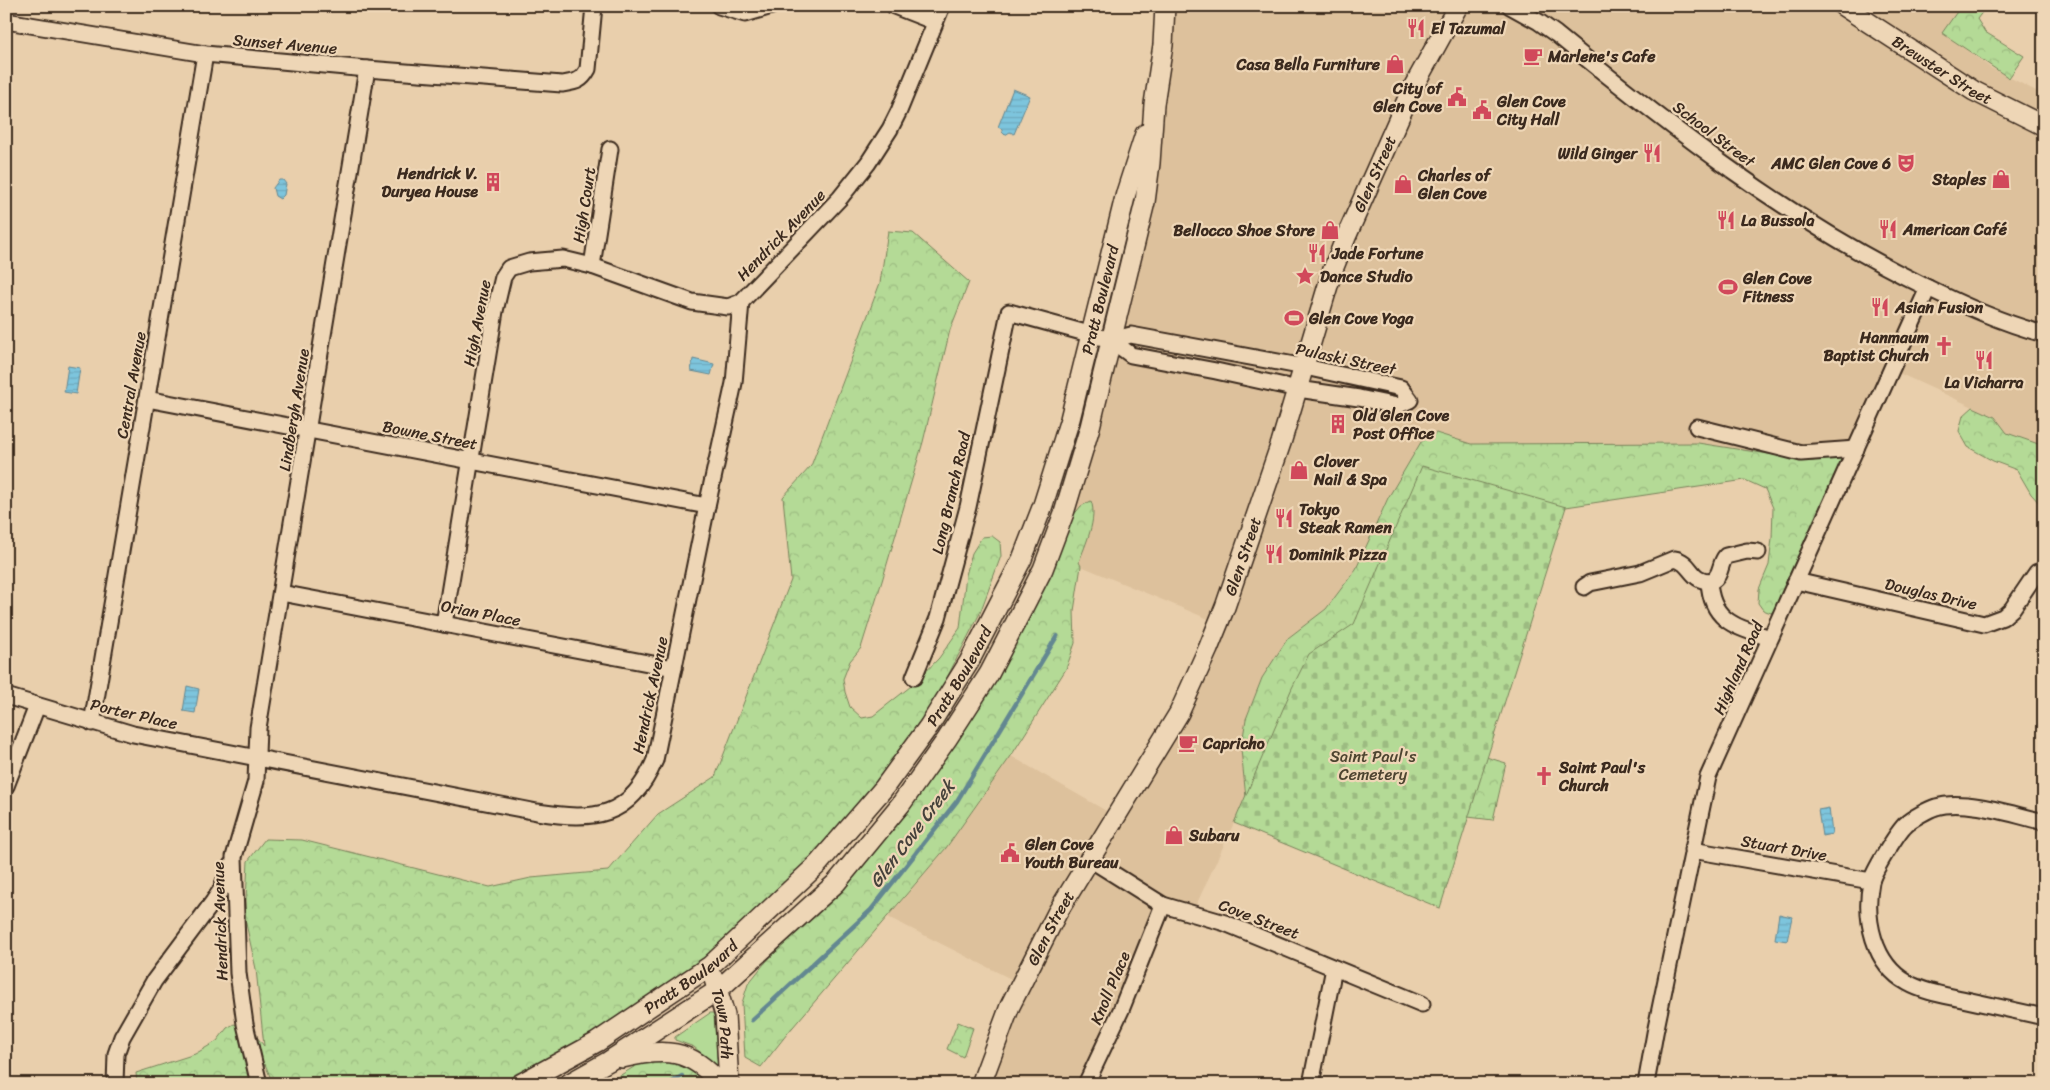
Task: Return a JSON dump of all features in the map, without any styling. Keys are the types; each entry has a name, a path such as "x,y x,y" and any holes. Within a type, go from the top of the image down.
{"main road":[{"name":"Pratt Boulevard","path":"568,1084 609,1061 718,990 836,883 901,804 947,739 988,674 1042,568 1064,513 1090,427 1144,202 1150,163 1154,104 1165,6"},
{"name":"Glen Street","path":"981,1084 1010,1006 1057,912 1088,858 1179,713 1208,649 1225,606 1298,390 1321,308 1346,237 1411,91 1458,6"},
{"name":"Brewster Street","path":"1843,6 1974,91 2044,126"},
{"name":"Pratt Boulevard","path":"520,1084 597,1042 710,966 818,864 883,789 929,726 969,662 1022,559 1043,505 1058,461 1126,193 1154,104"},
{"name":"Town Path","path":"710,966 725,1015 729,1084"},
{"path":"609,1061 645,1052 666,1051 696,1061 720,1084"}],"street":[{"name":"Sunset Avenue","path":"6,21 206,54 562,84 579,81 588,69 594,6"},
{"path":"719,6 745,14 772,6"},
{"path":"894,6 935,22"},
{"name":"Hendrick Avenue","path":"259,1084 245,1024 238,973 234,857 254,790 256,757 571,817 594,816 614,809 636,793 648,777 655,760 734,383 741,302 840,198 868,163 899,111 942,6"},
{"name":"School Street","path":"1510,6 1550,30 1693,142 1766,194 1876,261 1928,288 1984,314 2044,334"},
{"name":"Central Avenue","path":"92,723 206,54"},
{"name":"Lindbergh Avenue","path":"256,757 258,728 367,69"},
{"name":"High Court","path":"592,266 610,149"},
{"name":"High Avenue","path":"444,624 495,311 503,277 509,268 529,262 563,259 592,266 692,302 728,307 741,302"},
{"name":"Highland Road","path":"1646,1084 1708,777 1928,288"},
{"name":"Pulaski Street","path":"1008,312 1111,340 1131,335 1305,367 1401,388 1410,400 1397,406 1359,398 1298,390 1216,371 1131,355 1111,340"},
{"name":"Long Branch Road","path":"914,677 938,618 968,507 1008,312"},
{"name":"Bowne Street","path":"147,399 707,506"},
{"path":"1696,427 1801,453 1856,449"},
{"path":"1584,587 1590,583 1644,572 1674,559 1684,563 1696,578 1709,581 1717,578 1726,556 1747,551 1758,552"},
{"name":"Douglas Drive","path":"1796,581 1984,624 2003,617 2012,609 2037,572"},
{"path":"1709,581 1710,597 1724,619 1741,628 1770,638"},
{"name":"Orian Place","path":"281,593 674,668"},
{"name":"Porter Place","path":"6,696 133,734 256,757"},
{"path":"6,786 37,706"},
{"path":"2044,822 1966,804 1936,807 1906,824 1888,850 1871,881 1871,928 1877,949 1891,970 1908,983 1934,992 2044,1017"},
{"name":"Stuart Drive","path":"1692,850 1871,881"},
{"path":"115,1084 116,1054 122,1037 154,981 221,890 234,857"},
{"name":"Cove Street","path":"1088,858 1163,905 1224,923 1422,1004"},
{"name":"Knoll Place","path":"1086,1084 1121,1010 1163,905"},
{"path":"1311,1084 1334,968"}],"shaded area":[{"path":"1164,6 1961,6 1943,33 1991,68 2044,95 2044,446 2007,433 1995,417 1892,370 1856,449 1813,461 1698,443 1471,444 1436,433 1388,498 1356,569 1326,609 1288,638 1243,775 1246,798 1192,914 1163,905 1086,1084 985,1084 1023,985 888,917 946,848 1011,756 1115,816 1218,623 1081,566 1079,562 1090,528 1072,517 1068,474 1148,132"}],"green space":[{"path":"1961,6 1987,6 1977,19 1985,32 2024,56 2009,78 1942,33"},
{"path":"888,231 913,233 969,282 950,330 923,442 861,648 850,661 843,679 850,707 862,718 873,716 915,683 939,658 960,628 966,575 972,553 982,537 992,536 1000,542 1001,556 980,613 935,701 896,761 802,874 709,958 561,1055 503,1084 273,1084 265,1064 256,1084 137,1084 136,1073 195,1054 217,1041 227,1028 234,1024 253,1032 264,1046 256,969 245,919 248,861 265,839 302,840 490,887 531,878 608,871 658,814 715,777 791,580 783,497 811,466 880,283"},
{"path":"1973,407 1995,417 2007,433 2044,446 2044,506 2031,494 2017,470 1993,461 1968,447 1959,431 1963,416"},
{"path":"1436,433 1471,444 1698,443 1813,461 1856,449 1779,606 1771,613 1763,610 1758,603 1759,589 1769,565 1772,538 1773,508 1765,489 1745,480 1566,507 1246,798 1241,749 1246,719 1262,678 1288,638 1326,609 1356,569 1388,498 1421,442"},
{"name":"Saint Paul's Cemetery","path":"1422,466 1566,507 1440,908 1234,823 1292,688 1309,654 1354,624"},
{"path":"1091,501 1093,508 1092,524 1079,562 1081,566 1074,611 1075,643 1066,669 1011,756 946,848 761,1067 745,1058 742,1003 748,984 764,964 838,885 961,720 1072,517 1081,506"},
{"path":"1486,757 1506,763 1493,820 1468,817"},
{"path":"710,1013 714,1015 718,1068 694,1047 675,1040 675,1037"},
{"path":"958,1022 973,1028 963,1057 947,1049"},
{"path":"667,1057 688,1064 711,1084 606,1084 642,1062"}],"water":[{"path":"1013,89 1030,96 1014,134 1010,132 1005,135 1002,129 998,127"},
{"path":"279,180 283,180 286,184 284,195 280,199 275,196 273,188"},
{"path":"693,359 714,364 711,375 691,371"},
{"path":"68,366 80,368 76,394 64,392"},
{"path":"187,686 199,689 195,713 183,711"},
{"path":"1829,808 1832,834 1822,836 1818,810"},
{"path":"1779,914 1792,917 1787,941 1775,939"}],"waterway":[{"name":"Glen Cove Creek","path":"752,1020 871,910 957,801 1057,636"},
{"name":"Glen Cove Creek","path":"669,1084 682,1076"}],"place":[{"name":"El Tazumal","path":"1416,28"},
{"name":"Marlene's Cafe","path":"1533,56"},
{"name":"Casa Bella Furniture","path":"1395,64"},
{"name":"City of Glen Cove","path":"1457,97"},
{"name":"Glen Cove City Hall","path":"1482,110"},
{"name":"Wild Ginger","path":"1652,153"},
{"name":"AMC Glen Cove 6","path":"1906,163"},
{"name":"Staples","path":"2001,179"},
{"name":"Hendrick V. Duryea House","path":"493,182"},
{"name":"Charles of Glen Cove","path":"1403,184"},
{"name":"La Bussola","path":"1726,220"},
{"name":"American Café","path":"1888,229"},
{"name":"Bellocco Shoe Store","path":"1330,230"},
{"name":"Jade Fortune","path":"1317,253"},
{"name":"Dance Studio","path":"1305,276"},
{"name":"Glen Cove Fitness","path":"1728,287"},
{"name":"Asian Fusion","path":"1880,307"},
{"name":"Glen Cove Yoga","path":"1294,318"},
{"name":"Hanmaum Baptist Church","path":"1944,346"},
{"name":"La Vicharra","path":"1984,360"},
{"name":"Old Glen Cove Post Office","path":"1338,424"},
{"name":"Clover Nail & Spa","path":"1299,470"},
{"name":"Tokyo Steak Ramen","path":"1284,518"},
{"name":"Dominik Pizza","path":"1274,554"},
{"name":"Capricho","path":"1188,743"},
{"name":"Saint Paul's Church","path":"1544,776"},
{"name":"Subaru","path":"1174,835"},
{"name":"Glen Cove Youth Bureau","path":"1010,853"}]}
